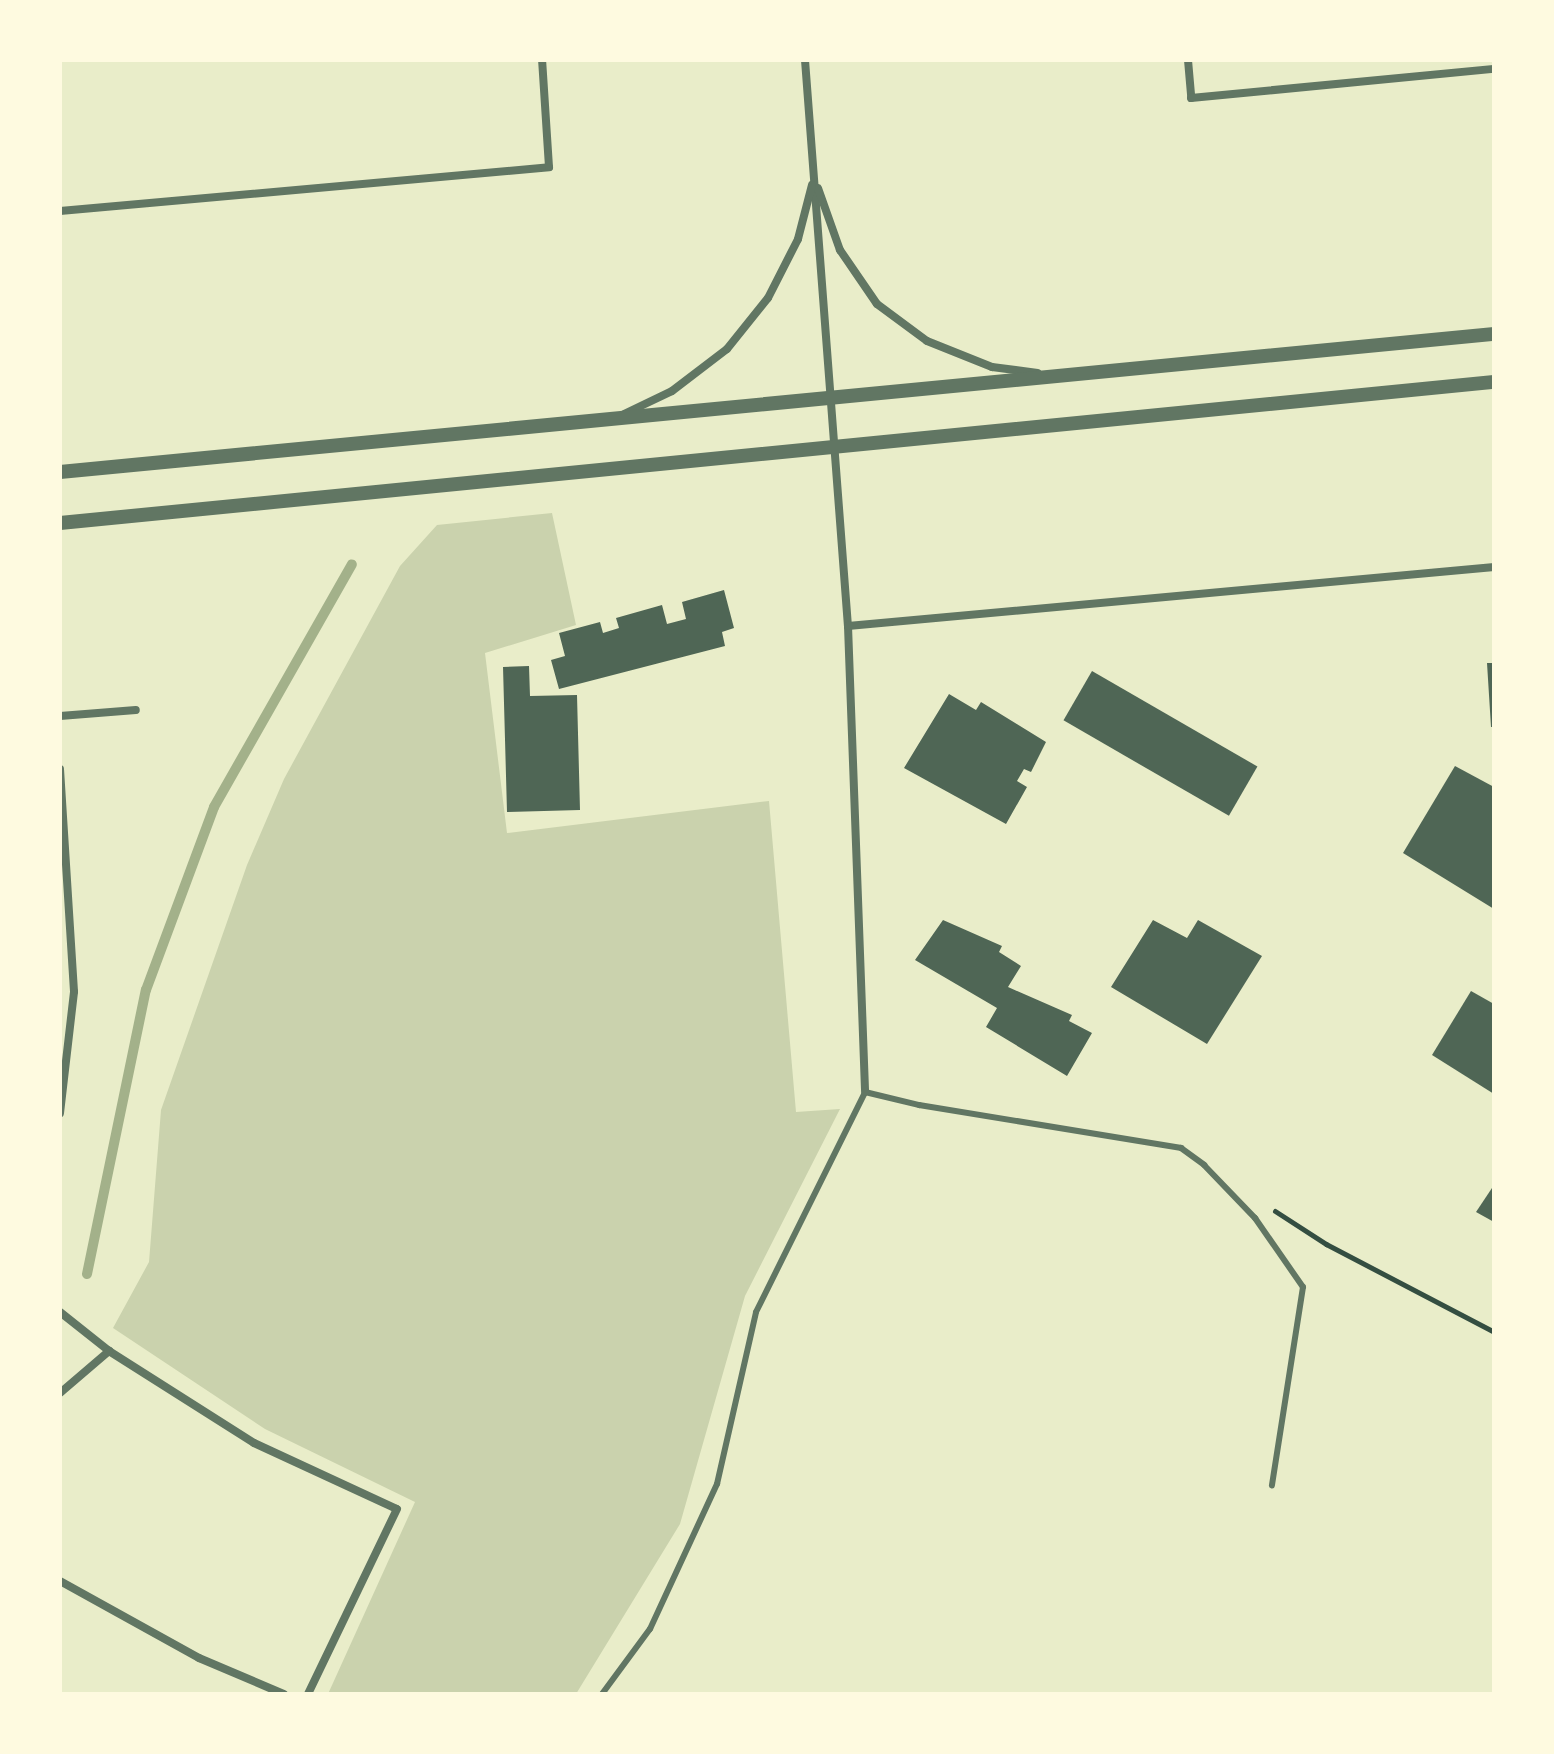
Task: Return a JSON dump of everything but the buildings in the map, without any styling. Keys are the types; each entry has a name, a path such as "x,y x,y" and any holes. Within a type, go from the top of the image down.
{"street":[{"path":"60,211 549,167 542,60"},
{"path":"805,60 848,626 865,1092"},
{"path":"1188,60 1191,98 1494,69"},
{"path":"814,176 840,250 877,304 927,341 992,367 1071,377"},
{"path":"608,421 672,391 727,349 768,298 798,239 814,176"},
{"path":"60,472 832,401 1494,334"},
{"path":"60,523 1494,382"},
{"path":"848,626 1494,567"},
{"path":"60,716 136,710"},
{"path":"60,769 74,992 60,1113"},
{"path":"60,956 72,956"},
{"path":"60,1312 109,1351 254,1443 397,1509 308,1694"},
{"path":"60,1393 109,1351"},
{"path":"60,1581 199,1658 284,1694"}],"lane":[{"path":"602,1694 650,1629 717,1484 756,1312 865,1092 919,1105 1181,1148 1204,1165 1255,1218 1303,1287 1272,1486"}],"path":[{"path":"1265,1205 1326,1244 1494,1332"}],"green space":[{"path":"552,513 576,625 485,653 507,833 769,801 796,1112 840,1109 745,1296 680,1524 576,1694 328,1694 415,1502 265,1429 113,1328 149,1262 161,1110 247,865 284,779 400,566 437,525"}],"waterway":[{"path":"87,1274 146,990 214,807 352,564"}]}
